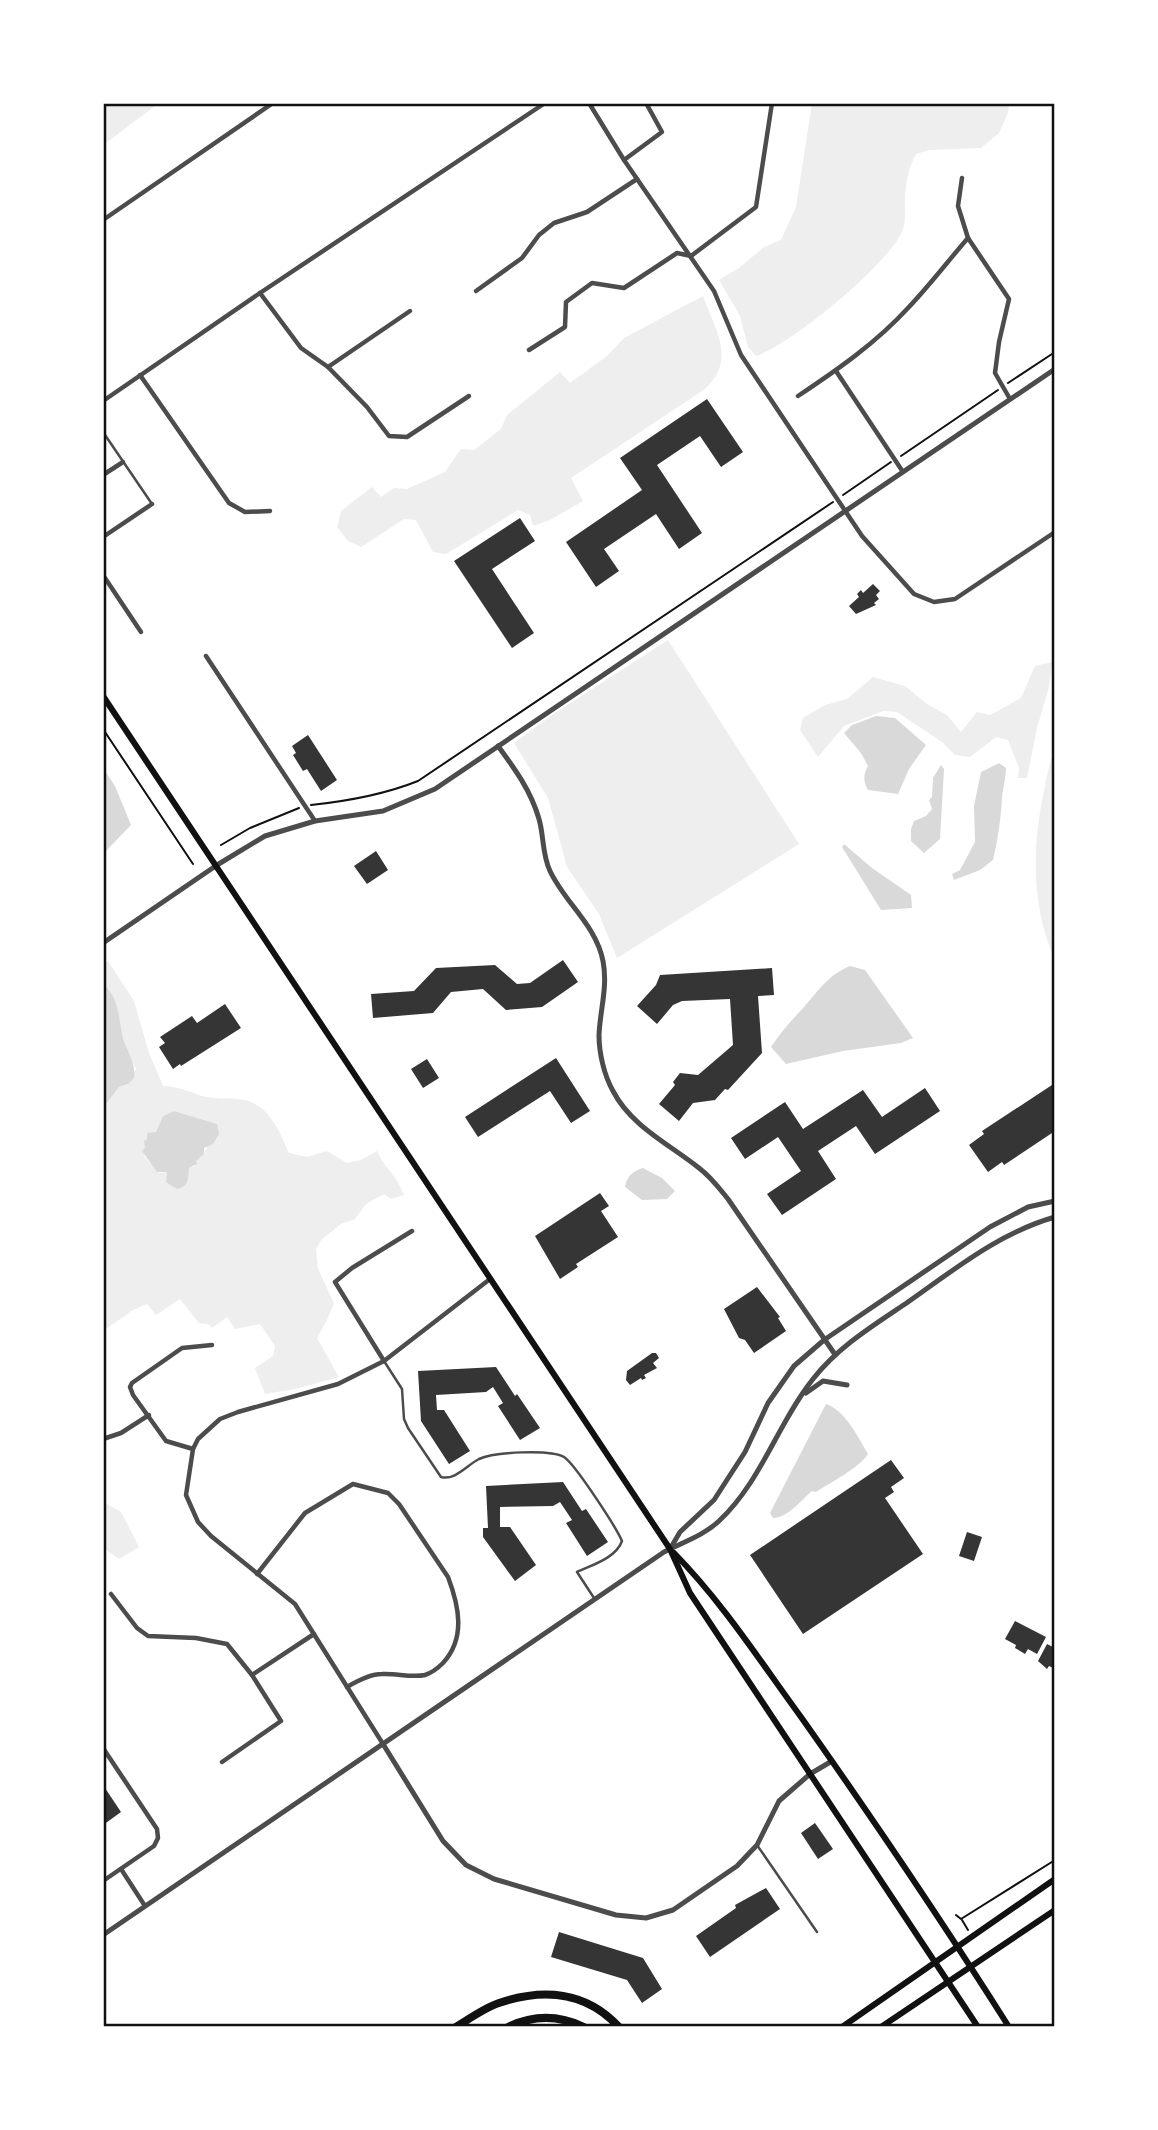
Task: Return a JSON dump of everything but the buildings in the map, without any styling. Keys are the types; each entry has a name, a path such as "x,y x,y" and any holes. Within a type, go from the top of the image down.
{"highway":[{"path":"456,2027 496,2004 536,1993 577,1998 595,2007 619,2027"},
{"path":"508,2027 521,2021 545,2017 570,2020 584,2027"}],"main road":[{"path":"103,696 670,1549 690,1593 978,2027"},
{"path":"670,1549 708,1588 832,1761 958,1945 1009,2027"},
{"path":"842,2027 1055,1880"},
{"path":"881,2027 1055,1910"}],"street":[{"path":"103,219 273,103"},
{"path":"103,401 545,103"},
{"path":"589,103 624,160 714,291 741,355 862,536 914,594 934,602 955,599 1055,531"},
{"path":"624,160 662,131 646,103"},
{"path":"529,350 565,327 566,302 592,284 624,288 677,253 691,256 756,207 772,103"},
{"path":"962,178 958,206 968,238 1009,299 995,373 1010,399"},
{"path":"476,291 522,258 539,235 554,223 587,212 637,179"},
{"path":"798,396 836,371 908,308 968,238"},
{"path":"260,293 301,348 328,367 368,407 389,436 407,437 469,396"},
{"path":"328,367 410,311"},
{"path":"103,943 217,865 265,836 314,821 383,811 435,789 1055,369"},
{"path":"836,371 903,471"},
{"path":"141,375 229,503 246,512 270,512"},
{"path":"103,475 123,462"},
{"path":"103,537 152,504"},
{"path":"103,575 141,632"},
{"path":"206,656 314,821"},
{"path":"498,746 532,796 550,870 596,938 604,962 605,991 599,1037 602,1063 612,1090 622,1106 642,1127 713,1180 834,1353"},
{"path":"670,1549 680,1532 714,1500 745,1452 768,1404 794,1366 824,1339 990,1227 1028,1208 1055,1201"},
{"path":"103,1935 595,1599 670,1549 692,1541 719,1521 745,1491 811,1381 834,1353 998,1239 1055,1217"},
{"path":"384,1361 335,1282 352,1268 412,1231"},
{"path":"491,1278 384,1361 338,1384 220,1419 198,1439 193,1449 186,1495 198,1522 211,1536 295,1604 443,1840 466,1865 494,1880 616,1915 646,1918 673,1910 737,1867 757,1845 779,1801 810,1774 832,1761"},
{"path":"193,1449 166,1441 130,1387 182,1348 212,1345"},
{"path":"801,1398 823,1381 847,1385"},
{"path":"103,1439 121,1433 149,1415"},
{"path":"257,1574 305,1513 353,1484 388,1493 399,1504 448,1577 459,1629 453,1651 426,1675 379,1673 347,1687"},
{"path":"111,1594 137,1628 148,1636 227,1644 252,1675 281,1721 222,1762"},
{"path":"252,1675 314,1634"},
{"path":"103,1748 157,1829 158,1838 154,1846 103,1881"},
{"path":"121,1870 145,1906"}],"lane":[{"path":"103,432 152,504"},
{"path":"384,1361 401,1389 404,1419 408,1428 442,1477 452,1477 480,1458 505,1454 552,1452 568,1460 622,1541 618,1549 611,1554 577,1572 595,1599"},
{"path":"757,1845 817,1932"}],"path":[{"path":"221,845 260,823 305,806 352,801 392,792 418,781 1055,352"},
{"path":"103,729 193,864"},
{"path":"961,1919 1055,1860"},
{"path":"957,1915 971,1936"}],"shaded area":[{"path":"103,103 159,103 103,145"},
{"path":"812,103 1009,103 1008,113 999,133 981,148 929,150 916,154 911,164 905,194 905,221 902,232 892,247 858,283 814,320 756,356 748,347 740,316 719,280 739,268 764,247 781,240 796,207"},
{"path":"703,296 717,332 722,355 715,378 705,389 571,478 583,501 550,520 533,526 530,515 518,510 446,554 433,552 416,520 404,519 361,547 348,541 337,527 341,511 372,487 381,497 394,488 407,489 445,472 461,449 474,450 501,429 507,415 560,372 570,383 607,356 624,338"},
{"path":"668,640 799,844 617,958 599,914 567,867 548,798 514,743 555,713"},
{"path":"1052,662 1049,687 1027,778 1018,778 1019,768 1008,740 996,737 970,757 955,755 942,742 897,712 883,711 844,726 818,757 800,730 803,718 825,705 847,699 873,677 905,686 927,704 947,715 961,732 977,712 990,715 1021,698 1035,666"},
{"path":"876,716 895,718 926,745 909,769 898,794 868,790 864,778 868,766 844,733 852,725"},
{"path":"1055,749 1055,960 1041,919 1036,855 1040,812"},
{"path":"999,763 1006,768 1006,772 993,860 980,870 954,880 952,874 960,870 975,842 974,806 981,772"},
{"path":"941,765 944,769 940,839 924,853 911,841 911,829 914,821 926,816 932,809 929,800 932,797 933,778"},
{"path":"103,768 115,786 131,825 103,854"},
{"path":"844,844 872,868 911,895 912,908 881,910 842,847"},
{"path":"108,961 134,1001 149,1053 163,1086 180,1088 206,1097 249,1101 271,1119 289,1153 307,1157 327,1151 347,1163 361,1160 377,1151 398,1182 404,1195 391,1199 384,1194 366,1204 355,1219 341,1224 322,1239 316,1249 318,1269 334,1303 317,1338 339,1377 265,1394 255,1368 273,1356 275,1346 260,1324 235,1329 227,1317 212,1328 208,1324 199,1323 180,1299 156,1315 147,1304 133,1310 103,1331 103,1108 119,1087 128,1084 136,1069 123,1037 115,1002 103,984 103,965","holes":["174,1111 217,1124 204,1154 196,1161 195,1166 189,1168 177,1189 171,1183 167,1172 159,1173 144,1156 147,1139 156,1132 163,1116"]},
{"path":"850,966 865,970 913,1038 901,1043 843,1051 786,1064 771,1047 824,984"},
{"path":"103,984 116,1003 124,1041 132,1060 134,1078 119,1087 103,1108"},
{"path":"174,1111 217,1124 219,1134 213,1144 204,1148 204,1154 196,1161 197,1164 189,1168 186,1184 177,1189 166,1182 167,1172 157,1172 142,1151 147,1133 156,1132 163,1116"},
{"path":"643,1168 662,1178 675,1191 667,1199 642,1200 625,1187 631,1175"},
{"path":"826,1404 845,1418 868,1454 844,1475 816,1492 812,1491 784,1515 773,1518 770,1513"},
{"path":"103,1502 121,1512 139,1547 119,1559 103,1548"}]}
